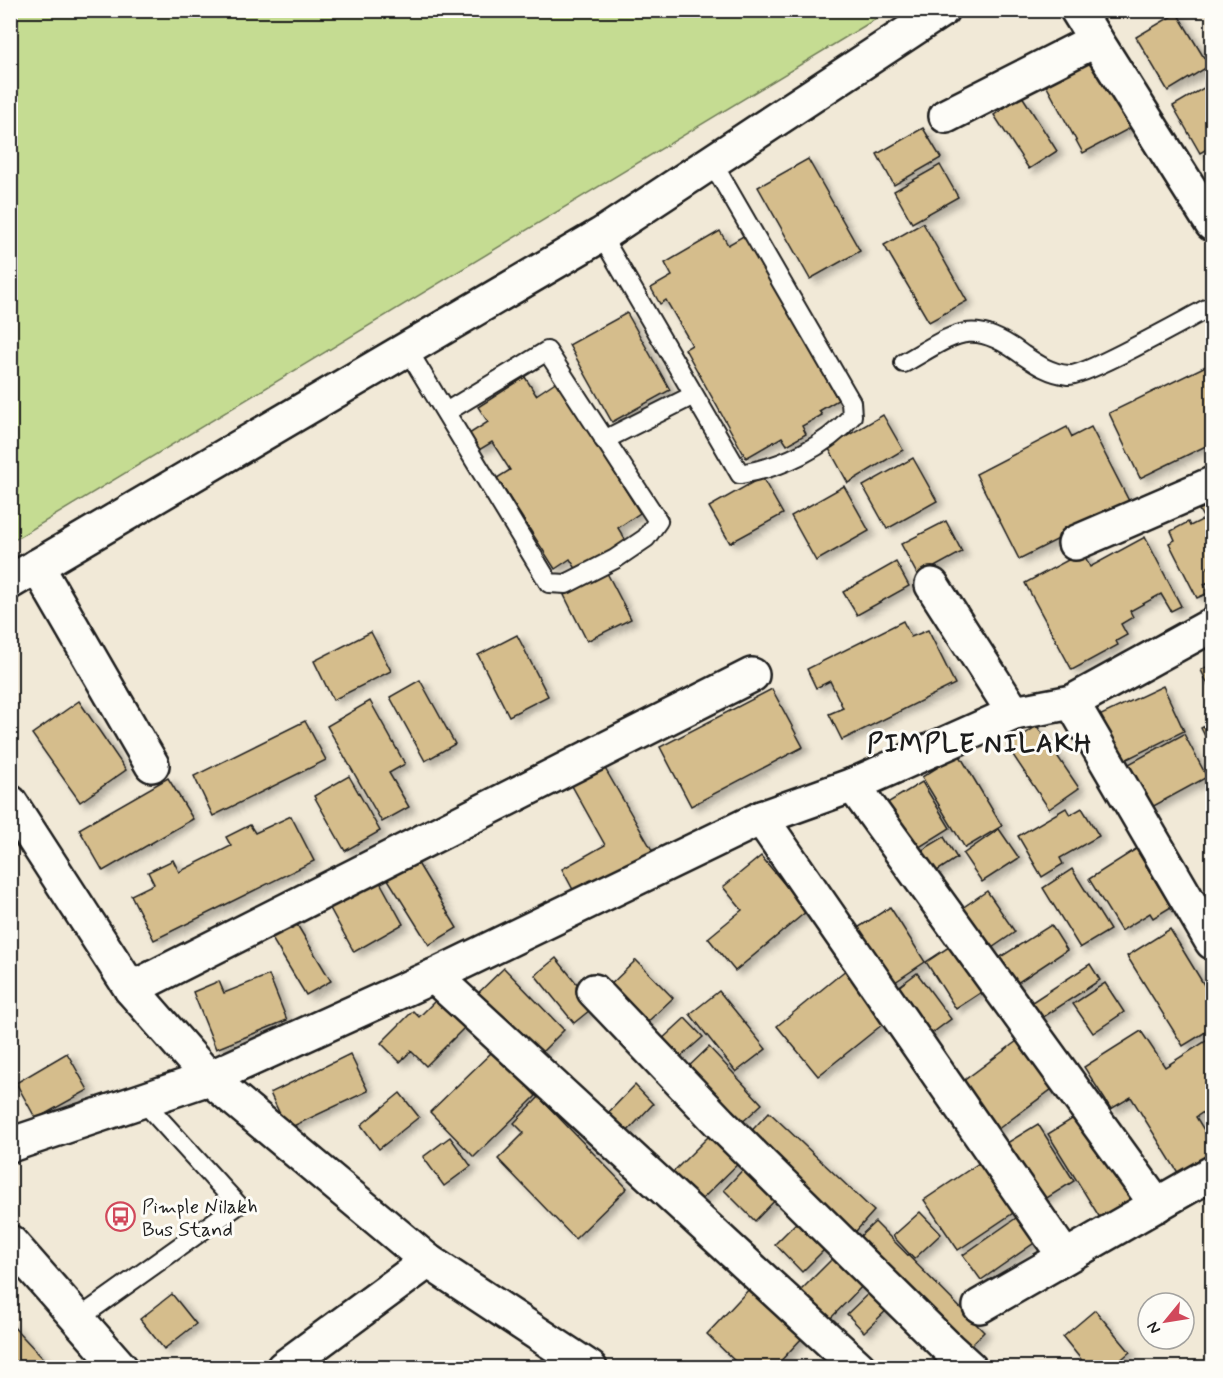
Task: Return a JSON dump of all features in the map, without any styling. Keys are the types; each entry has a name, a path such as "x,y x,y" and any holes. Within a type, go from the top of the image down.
{"street":[{"path":"152,765 24,574 601,235 942,10"},
{"path":"1077,10 1212,224"},
{"path":"946,116 1096,40"},
{"path":"1075,543 1212,484"},
{"path":"933,585 1014,713"},
{"path":"10,1145 209,1078 434,976 761,818 853,784 1014,713 1072,702 1212,625"},
{"path":"131,988 752,675"},
{"path":"1072,702 1212,942"},
{"path":"853,784 1157,1205"},
{"path":"10,802 131,988 209,1078 428,1261 590,1368"},
{"path":"761,818 1065,1257"},
{"path":"434,976 859,1368"},
{"path":"594,991 720,1123 970,1368"},
{"path":"980,1306 1212,1173"},
{"path":"10,1242 122,1368"},
{"path":"283,1368 428,1261"}],"lane":[{"path":"601,235 692,396 740,474 775,467 836,433 852,416 851,402 712,162"},
{"path":"904,363 949,338 975,331 1000,338 1045,370 1071,376 1212,306"},
{"path":"407,349 549,583 566,584 615,559 646,538 658,521 547,351 446,411"},
{"path":"604,440 692,396"},
{"path":"78,1319 238,1205 142,1100"}],"green space":[{"path":"11,10 889,10 889,11 11,542"}],"building":[{"path":"1177,13 1209,66 1168,91 1136,37"},
{"path":"1098,58 1134,126 1083,153 1046,85"},
{"path":"1212,83 1212,146 1200,153 1173,106"},
{"path":"1022,96 1057,151 1029,169 994,115"},
{"path":"923,128 941,158 894,185 877,154"},
{"path":"808,159 860,251 810,279 758,187"},
{"path":"940,165 958,197 912,223 894,191"},
{"path":"923,223 967,301 929,322 884,245"},
{"path":"720,231 728,245 745,235 838,400 819,411 822,415 802,426 806,434 787,445 782,437 746,458 685,349 692,345 666,300 660,304 651,288 672,276 665,263"},
{"path":"627,313 670,390 612,422 569,345"},
{"path":"1212,363 1212,443 1140,478 1109,413"},
{"path":"525,377 536,395 557,381 640,513 618,528 626,541 578,572 570,559 555,569 497,478 510,470 492,442 479,450 469,434 488,422 478,407"},
{"path":"883,415 903,450 848,483 828,447"},
{"path":"1067,427 1072,437 1091,427 1130,503 1019,559 976,474"},
{"path":"913,458 937,501 887,529 863,486"},
{"path":"762,477 783,514 730,543 709,507"},
{"path":"844,486 869,531 816,561 791,516"},
{"path":"1212,504 1212,564 1208,567 1212,581 1204,584 1208,593 1197,598 1169,543 1175,540 1171,531 1188,522 1190,526 1204,519 1199,510"},
{"path":"946,521 962,552 918,576 901,544"},
{"path":"1145,537 1181,606 1171,611 1161,594 1130,611 1133,617 1121,624 1127,635 1116,641 1118,645 1072,670 1025,583 1083,552 1090,567"},
{"path":"896,562 909,586 857,615 843,592"},
{"path":"607,573 631,619 587,641 564,595"},
{"path":"903,621 911,637 928,630 955,684 842,740 829,714 843,708 830,681 816,688 807,669"},
{"path":"371,632 391,671 333,700 314,661"},
{"path":"517,635 548,696 509,716 478,655"},
{"path":"1212,664 1212,693 1201,670"},
{"path":"420,680 455,744 425,761 390,697"},
{"path":"1163,686 1184,731 1121,762 1099,716"},
{"path":"772,689 803,747 691,806 660,747"},
{"path":"79,701 126,770 80,802 32,734"},
{"path":"370,701 405,764 389,773 409,807 382,822 327,726"},
{"path":"305,721 326,760 213,816 194,776"},
{"path":"1212,722 1212,750 1201,728"},
{"path":"1037,726 1079,788 1049,809 1007,746"},
{"path":"1184,734 1207,777 1150,808 1127,765"},
{"path":"959,754 1002,826 965,848 922,777"},
{"path":"603,765 656,857 578,899 562,869 605,845 571,784"},
{"path":"349,776 380,831 345,851 314,796"},
{"path":"168,778 193,819 103,871 79,829"},
{"path":"922,782 950,828 913,851 884,805"},
{"path":"1066,808 1070,815 1082,808 1099,836 1060,858 1063,864 1042,877 1018,836"},
{"path":"291,816 314,861 154,940 131,895 154,884 148,872 173,860 179,872 231,846 226,837 250,825 255,833"},
{"path":"999,829 1019,858 982,882 963,854"},
{"path":"944,837 957,858 928,877 914,855"},
{"path":"1136,849 1171,907 1153,918 1150,913 1121,931 1089,879"},
{"path":"413,855 457,928 429,945 384,873"},
{"path":"761,856 807,911 735,971 708,938 742,910 723,887"},
{"path":"1072,869 1110,930 1080,948 1043,888"},
{"path":"375,873 403,924 354,952 326,901"},
{"path":"987,891 1015,932 983,954 955,913"},
{"path":"890,907 925,962 889,986 853,931"},
{"path":"290,913 331,981 306,995 265,927"},
{"path":"1051,925 1067,950 1005,991 988,965"},
{"path":"1170,929 1212,998 1212,1028 1183,1046 1127,956"},
{"path":"961,939 991,986 956,1009 926,962"},
{"path":"556,958 595,1006 574,1023 535,975"},
{"path":"636,960 673,998 640,1029 603,992"},
{"path":"1090,964 1100,980 1039,1020 1029,1004"},
{"path":"504,968 564,1030 534,1060 474,997"},
{"path":"847,969 888,1020 818,1076 777,1026"},
{"path":"917,973 951,1019 923,1040 889,994"},
{"path":"269,975 287,1020 216,1049 193,992 219,981 224,993"},
{"path":"1105,983 1124,1012 1093,1033 1073,1004"},
{"path":"719,991 766,1049 736,1072 690,1014"},
{"path":"437,999 465,1027 426,1066 411,1051 400,1062 381,1043 413,1011 419,1017"},
{"path":"685,1018 703,1037 677,1060 660,1041"},
{"path":"1141,1031 1165,1067 1212,1037 1212,1106 1196,1117 1212,1143 1212,1155 1180,1176 1131,1097 1111,1109 1084,1067"},
{"path":"1017,1041 1052,1089 990,1135 979,1120 986,1114 962,1082"},
{"path":"709,1047 762,1104 737,1127 685,1070"},
{"path":"493,1051 536,1096 474,1157 430,1112"},
{"path":"67,1053 88,1090 36,1119 16,1083"},
{"path":"350,1054 368,1091 287,1129 270,1093"},
{"path":"635,1085 653,1104 625,1134 605,1116"},
{"path":"400,1093 419,1117 379,1149 361,1125"},
{"path":"539,1097 627,1188 575,1239 498,1159 524,1133 514,1123"},
{"path":"769,1112 874,1211 848,1240 743,1140"},
{"path":"1080,1114 1137,1206 1105,1226 1048,1134"},
{"path":"1038,1124 1074,1181 1042,1201 1007,1143"},
{"path":"720,1125 748,1154 695,1206 667,1178"},
{"path":"450,1137 471,1166 444,1186 423,1157"},
{"path":"985,1159 1019,1209 958,1250 924,1200"},
{"path":"749,1163 781,1194 755,1221 724,1190"},
{"path":"920,1212 941,1234 914,1259 893,1236"},
{"path":"803,1216 830,1244 802,1272 775,1244"},
{"path":"1019,1216 1037,1241 981,1280 963,1255"},
{"path":"875,1222 984,1332 962,1354 853,1243"},
{"path":"840,1251 868,1280 828,1321 799,1292"},
{"path":"877,1285 894,1303 864,1332 847,1314"},
{"path":"751,1287 803,1337 774,1368 742,1368 707,1334"},
{"path":"172,1294 196,1324 164,1349 140,1319"},
{"path":"1095,1310 1130,1352 1111,1368 1088,1368 1063,1337"},
{"path":"10,1323 52,1368 10,1368"}],"place":[{"name":"Pimple Nilakh Bus Stand","path":"121,1217"}],"district":[{"name":"PIMPLE NILAKH","path":"980,743"}]}
